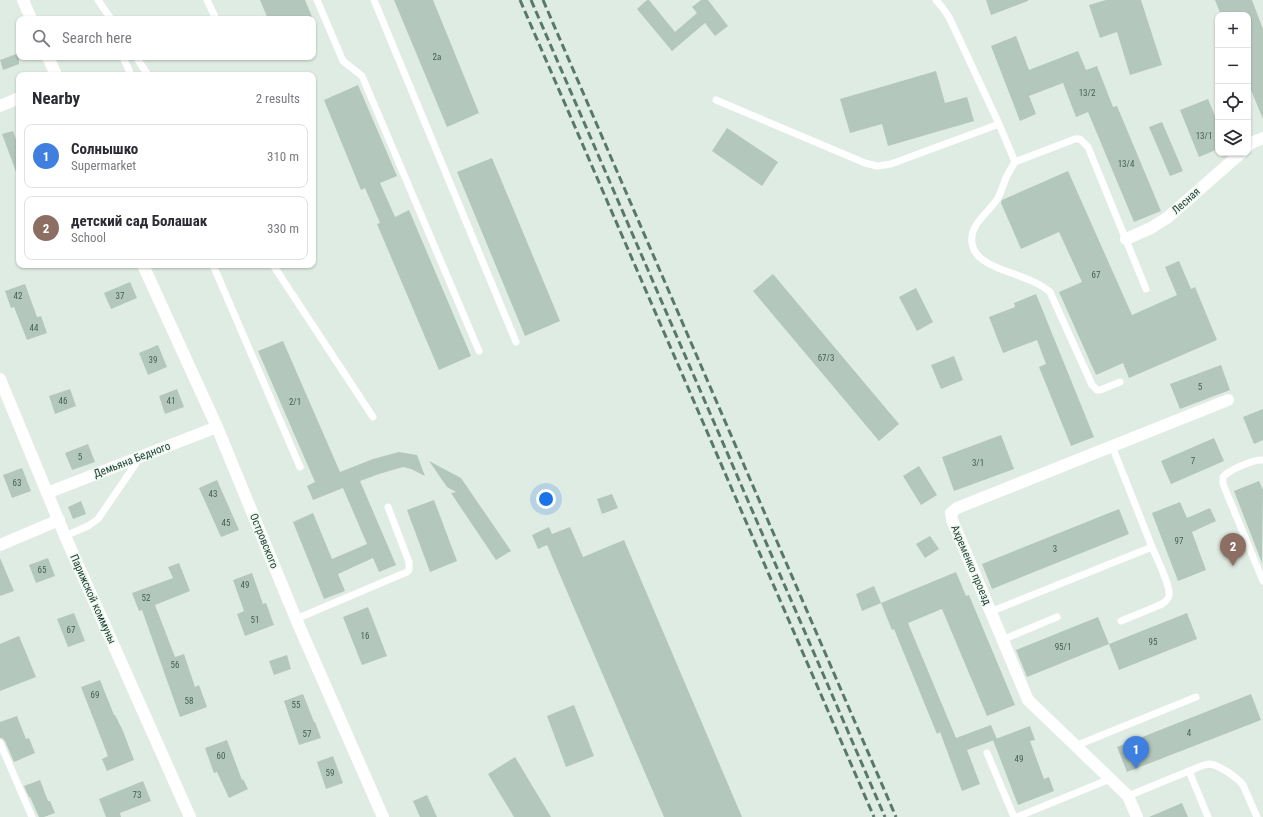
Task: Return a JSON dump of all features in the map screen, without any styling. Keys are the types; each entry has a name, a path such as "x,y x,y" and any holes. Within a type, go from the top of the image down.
{"street":[{"path":"23,0 30,16"},
{"path":"49,60 55,72"},
{"path":"0,106 16,99"},
{"path":"1251,144 1263,138"},
{"name":"Лесная","path":"1126,239 1151,228 1167,218 1238,156"},
{"name":"Островского","path":"144,268 217,427 296,619 383,817"},
{"name":"Парижской коммуны","path":"0,378 65,536 190,817"},
{"name":"Ахременко проезд","path":"1137,817 1128,796 1028,700 952,520 951,513 957,508 1228,400"},
{"name":"Демьяна Бедного","path":"47,493 217,427"},
{"path":"0,544 59,520"}],"lane":[{"path":"207,0 215,16"},
{"path":"317,0 343,61 362,76 479,351"},
{"path":"374,0 516,342"},
{"path":"936,0 949,17 1015,162"},
{"path":"99,2 106,16"},
{"path":"99,2 109,16"},
{"path":"124,60 130,72"},
{"path":"138,60 146,72"},
{"path":"716,100 865,163 877,166 891,164 999,124"},
{"path":"1120,382 1100,390 1094,388 1050,292 1040,285 988,264 980,258 974,250 971,241 972,232 981,218 998,198 1015,162 1069,140 1080,139 1088,147 1146,289"},
{"path":"214,268 300,467"},
{"path":"275,268 373,417"},
{"path":"1112,446 1168,586 1168,597 1165,602 1121,621"},
{"path":"65,536 88,526 98,519 141,457"},
{"path":"1263,460 1256,460 1229,472 1223,477 1222,480 1263,581"},
{"path":"296,619 409,570 409,562 388,507"},
{"path":"990,612 1152,547"},
{"path":"1002,640 1057,617"},
{"path":"1075,746 1196,697"},
{"path":"0,743 32,817"},
{"path":"987,753 1014,817"},
{"path":"1128,796 1207,764 1211,764 1219,767 1240,781 1257,817"},
{"path":"1189,772 1208,817"},
{"path":"1017,817 1110,779"}],"building":[{"path":"260,0 305,0 312,16 267,16"},
{"path":"394,0 433,0 479,113 447,127"},
{"path":"649,0 675,32 697,13 692,7 701,0 708,0 728,26 715,36 705,23 672,51 637,9"},
{"path":"986,0 1028,0 1028,1 991,15"},
{"path":"1106,0 1141,0 1162,65 1130,75 1117,32 1100,38 1089,5"},
{"path":"1215,0 1252,0 1263,29 1263,119 1251,90 1251,12 1220,12"},
{"path":"1016,36 1029,70 1078,51 1086,70 1097,66 1113,107 1117,106 1161,211 1134,222 1088,112 1076,117 1063,83 1029,96 1036,114 1020,121 991,46"},
{"path":"16,54 16,60 19,60 19,64 3,70 0,60"},
{"path":"936,71 945,103 967,97 974,121 888,146 882,124 850,133 840,99"},
{"path":"358,85 397,176 380,183 395,217 409,210 471,356 439,370 377,224 380,223 365,188 361,190 324,100"},
{"path":"1208,99 1215,116 1215,150 1199,157 1180,110"},
{"path":"1162,122 1183,171 1170,176 1149,127"},
{"path":"727,128 778,162 762,186 712,151"},
{"path":"13,131 16,140 16,172 2,134"},
{"path":"492,158 560,321 525,336 457,172"},
{"path":"1068,171 1132,315 1177,295 1165,267 1179,261 1191,289 1195,287 1217,340 1129,378 1123,363 1096,375 1059,292 1082,282 1059,232 1021,249 1001,203 1002,200"},
{"path":"773,274 899,424 879,441 753,291"},
{"path":"130,282 137,298 111,309 104,293"},
{"path":"25,284 37,317 41,316 47,333 27,340 14,307 11,308 5,291"},
{"path":"916,288 933,322 917,331 899,297"},
{"path":"1036,294 1094,437 1071,446 1039,367 1046,364 1037,340 1003,353 989,317 1015,307 1014,303"},
{"path":"283,341 340,472 373,459 399,452 417,455 425,476 403,467 360,481 396,565 379,572 373,558 338,574 345,591 324,599 293,522 313,513 332,559 367,544 343,488 313,500 307,486 315,482 258,351"},
{"path":"158,345 167,367 148,375 139,353"},
{"path":"954,356 963,380 941,389 931,365"},
{"path":"1221,365 1230,390 1180,409 1170,384"},
{"path":"70,389 76,406 55,414 49,396"},
{"path":"177,389 184,407 165,414 159,396"},
{"path":"1263,409 1263,440 1254,444 1243,417"},
{"path":"1001,435 1014,469 954,491 942,457"},
{"path":"1214,438 1224,461 1171,484 1161,461"},
{"path":"88,444 95,462 72,470 65,453"},
{"path":"429,461 461,478 511,551 496,560 451,493 456,492 447,487"},
{"path":"919,466 937,495 921,505 903,476"},
{"path":"22,468 31,491 12,498 3,475"},
{"path":"217,480 239,530 221,537 199,488"},
{"path":"1259,481 1263,490 1262,563 1234,491"},
{"path":"612,494 618,508 602,514 597,499"},
{"path":"434,500 457,561 430,572 407,510"},
{"path":"81,501 86,514 73,519 68,507"},
{"path":"1180,502 1187,518 1210,508 1216,521 1192,532 1206,570 1178,581 1152,513"},
{"path":"1119,509 1129,534 992,589 982,564"},
{"path":"549,527 552,534 570,527 583,557 624,540 742,817 664,817 547,545 538,549 532,535"},
{"path":"930,536 939,549 925,558 916,544"},
{"path":"0,558 14,591 0,596"},
{"path":"48,558 55,576 36,583 29,565"},
{"path":"179,563 190,591 155,605 175,657 184,654 195,687 199,685 207,707 180,717 142,610 139,611 132,593 173,578 168,567"},
{"path":"956,572 966,596 969,595 1015,705 987,716 942,609 908,623 956,738 991,725 997,739 967,750 980,784 962,791 940,732 937,734 894,629 892,630 881,603"},
{"path":"252,573 263,604 266,603 274,625 245,636 237,614 244,611 233,580"},
{"path":"874,586 881,603 862,611 856,594"},
{"path":"368,607 387,656 362,665 343,617"},
{"path":"74,613 85,641 68,647 57,619"},
{"path":"1187,613 1197,639 1119,670 1109,644"},
{"path":"1098,617 1109,644 1027,677 1016,650"},
{"path":"19,636 36,677 0,691 0,644"},
{"path":"287,655 291,669 274,675 269,661"},
{"path":"100,680 114,715 123,731 134,760 107,771 102,759 108,756 81,687"},
{"path":"303,694 321,738 299,745 284,701"},
{"path":"1251,694 1261,720 1127,772 1117,747"},
{"path":"574,705 594,756 566,767 547,716"},
{"path":"17,716 26,739 29,738 35,753 14,762 5,741 0,738 0,722"},
{"path":"1030,726 1035,740 1030,741 1044,779 1049,777 1054,791 1018,805 993,740"},
{"path":"227,740 242,780 243,779 248,789 229,798 217,772 214,773 205,748"},
{"path":"333,756 343,783 326,789 317,762"},
{"path":"515,757 551,817 514,817 488,774"},
{"path":"40,780 48,801 50,801 55,813 44,817 39,817 24,786"},
{"path":"143,781 151,801 120,813 121,817 106,817 99,799"},
{"path":"427,795 437,817 420,817 413,801"},
{"path":"1182,803 1188,817 1149,817"}],"railway":[{"path":"520,0 874,817"},
{"path":"531,0 885,817"},
{"path":"543,0 896,817"}],"place":[{"name":"детский сад Болашак","path":"1233,566"},
{"name":"Солнышко","path":"1136,769"}]}
